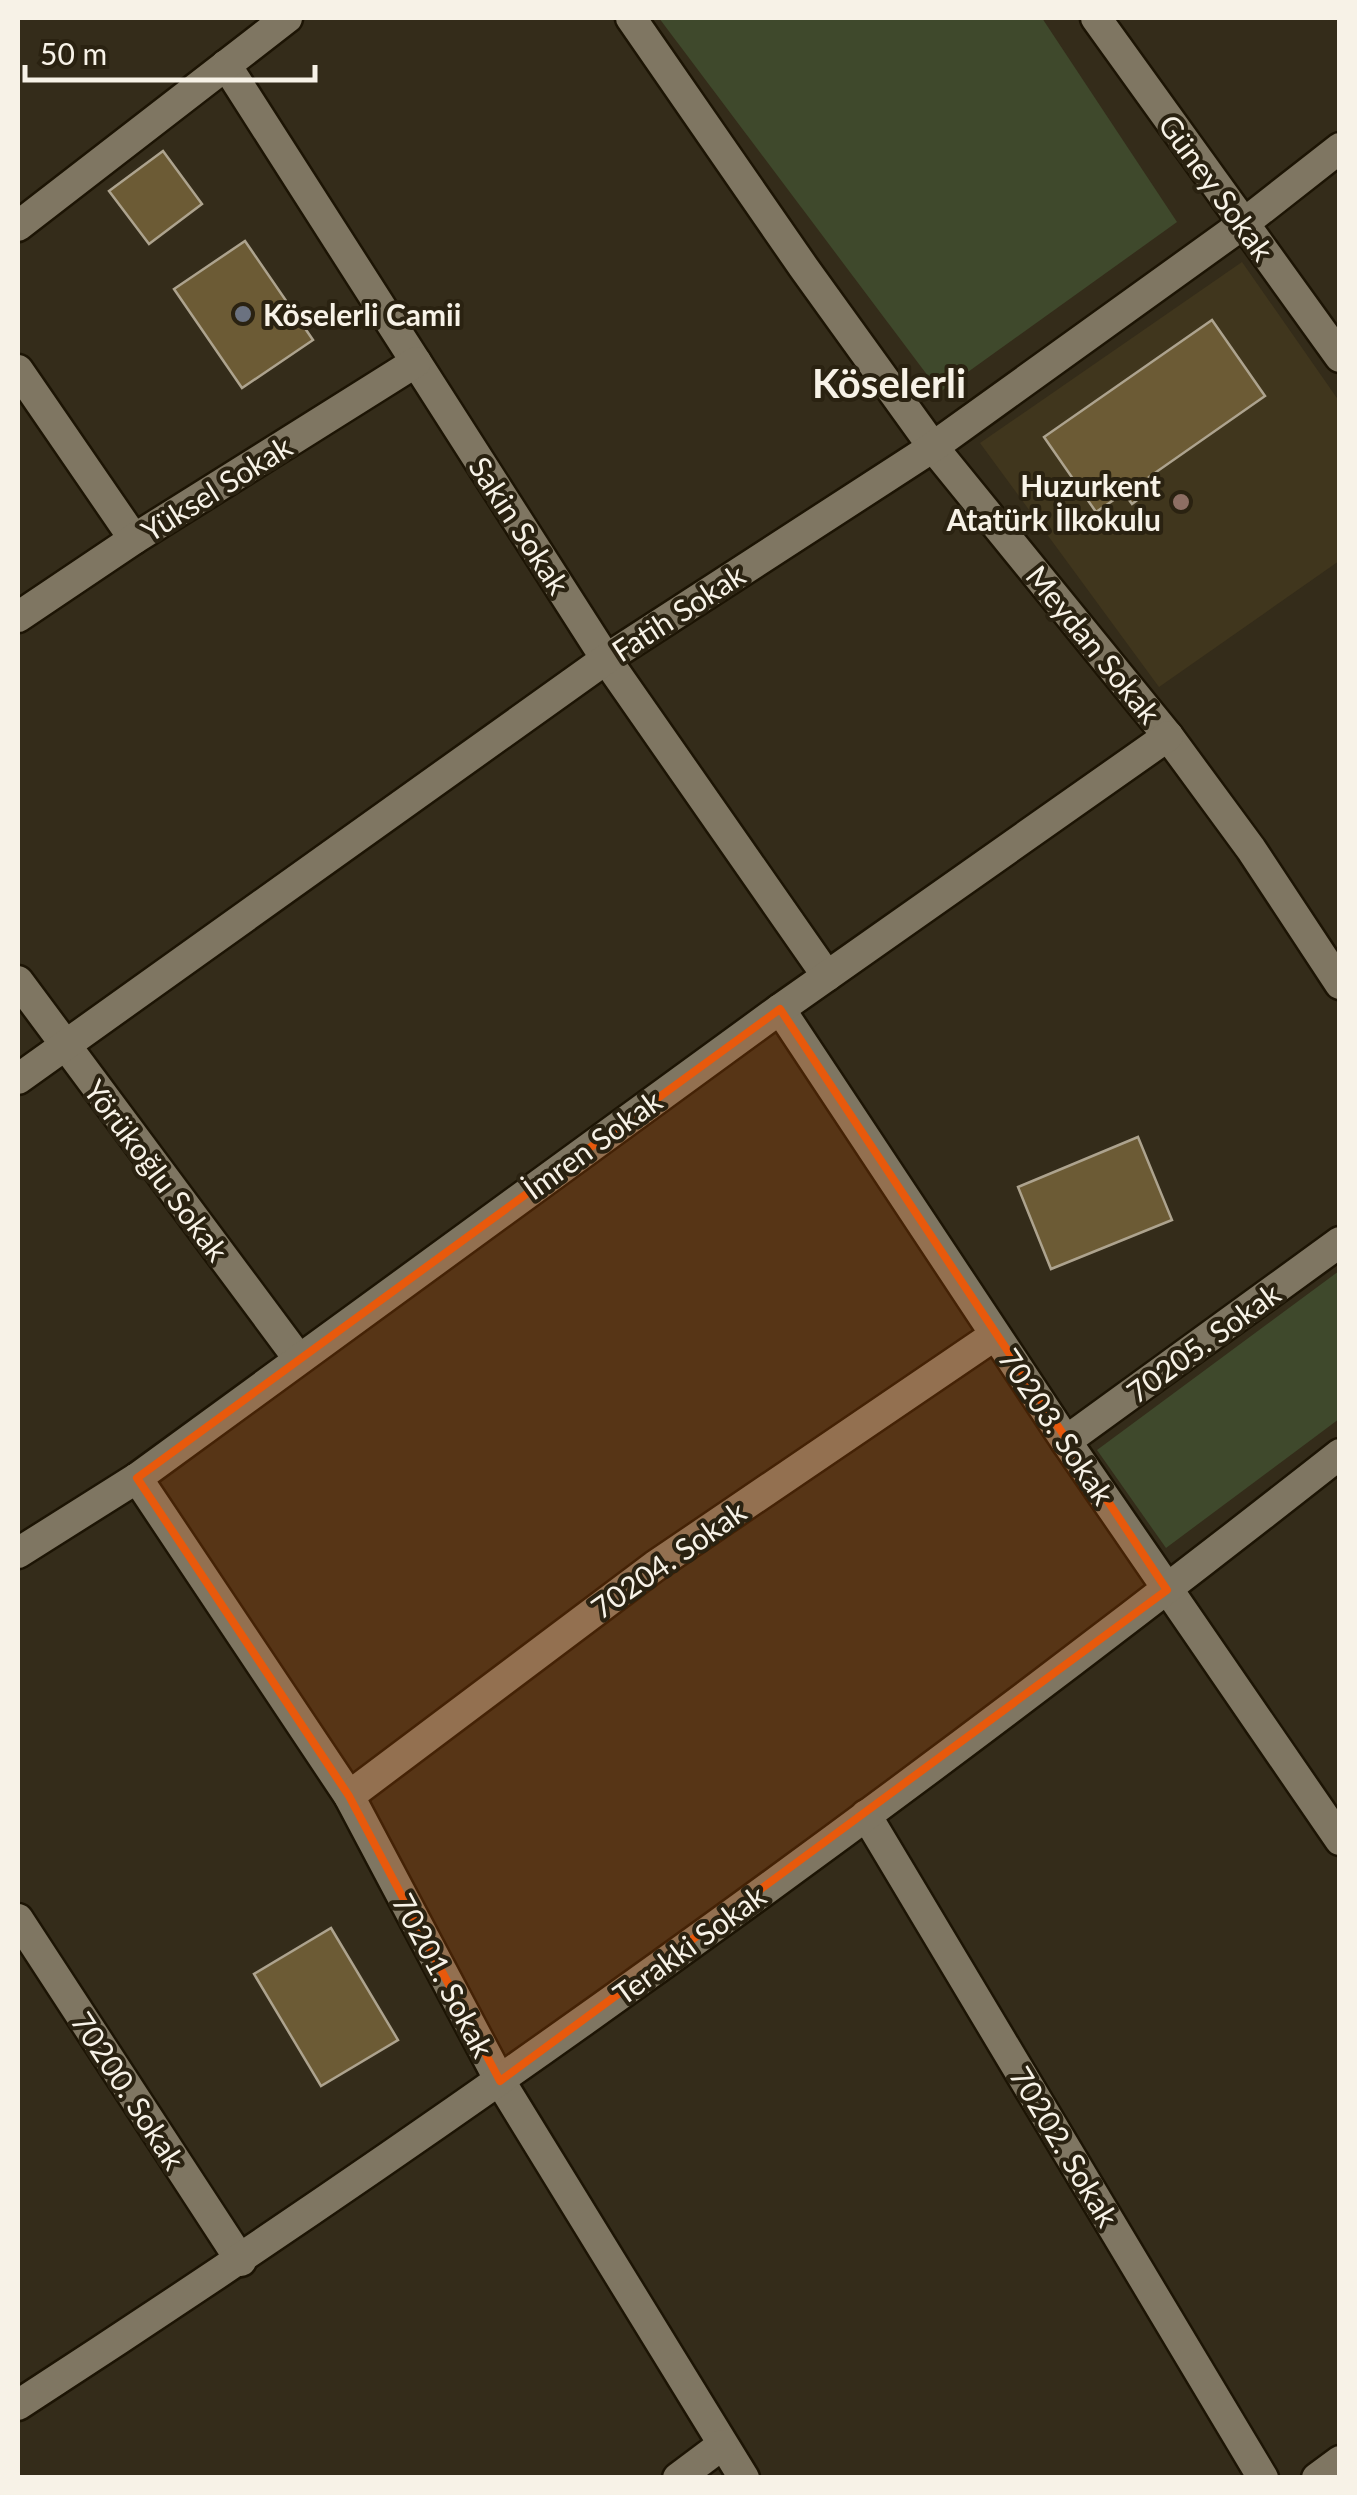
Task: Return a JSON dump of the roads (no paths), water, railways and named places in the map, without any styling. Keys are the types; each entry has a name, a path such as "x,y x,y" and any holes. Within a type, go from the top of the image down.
{"street":[{"path":"18,226 286,18"},
{"name":"Meydan Sokak","path":"632,18 933,447 1168,736 1251,849 1340,984"},
{"name":"Güney Sokak","path":"1096,18 1340,357"},
{"name":"Sakin Sokak","path":"226,65 606,658 827,976"},
{"name":"Fatih Sokak","path":"18,1079 606,658 933,447 1243,224 1340,148"},
{"name":"Yüksel Sokak","path":"18,617 134,539 416,362"},
{"path":"18,370 134,539"},
{"name":"İmren Sokak","path":"18,1553 137,1478 780,1008 1168,736"},
{"name":"Yörükoğlu Sokak","path":"18,981 298,1358"},
{"name":"70203. Sokak","path":"780,1008 1066,1442 1340,1840"},
{"name":"70205. Sokak","path":"1066,1442 1340,1242"},
{"name":"70204. Sokak","path":"349,1796 654,1566 995,1335"},
{"name":"Terakki Sokak","path":"18,2405 241,2261 500,2081 1167,1590 1340,1454"},
{"name":"70201. Sokak","path":"137,1478 349,1796 500,2081 744,2478"},
{"name":"70202. Sokak","path":"866,1814 1263,2478"},
{"name":"70200. Sokak","path":"18,1920 241,2261"},
{"path":"678,2478 722,2445"},
{"path":"1318,2478 1340,2461"}],"place":[{"name":"Köselerli Camii","path":"243,314"},
{"name":"Huzurkent Atatürk İlkokulu","path":"1181,502"}],"district":[{"name":"Köselerli","path":"889,383"}]}
